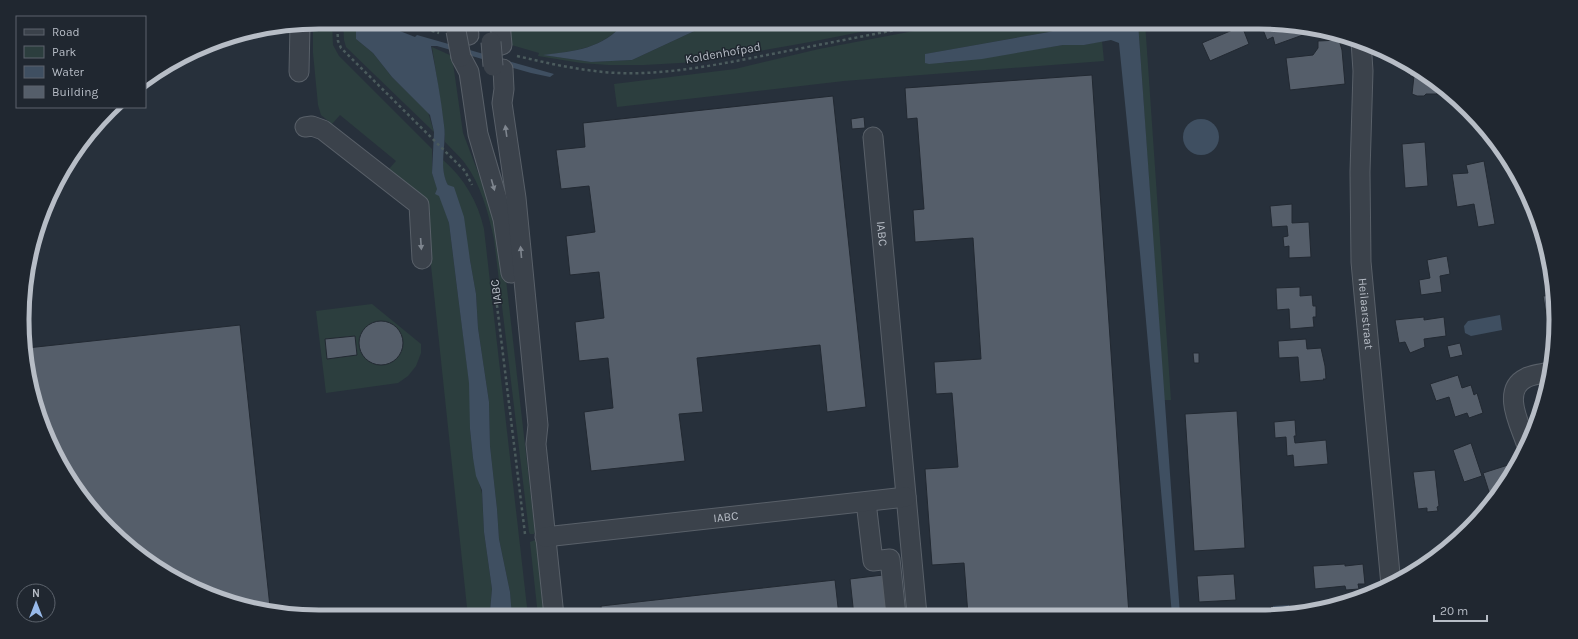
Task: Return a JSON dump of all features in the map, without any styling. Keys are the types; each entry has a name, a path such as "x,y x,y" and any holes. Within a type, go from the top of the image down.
{"street":[{"name":"IABC","path":"456,29 467,63 478,134 503,219 518,320 529,428 536,444"},
{"name":"IABC","path":"491,29 500,55"},
{"name":"IABC","path":"500,29 500,55 495,91 502,103 516,198 538,425 536,444 553,610"},
{"path":"299,72 300,30"},
{"name":"Heilaarstraat","path":"1361,48 1363,71 1360,185 1361,262 1390,578"},
{"path":"305,127 312,126 322,130 419,205 422,259"},
{"name":"IABC","path":"873,137 917,610"},
{"path":"1524,437 1514,407 1514,392 1520,381 1527,377 1544,373"},
{"name":"IABC","path":"545,537 906,497"},
{"path":"866,502 873,561 890,559 895,610"}],"path":[{"path":"337,29 338,41 341,48 465,171 472,186"},
{"name":"Koldenhofpad","path":"500,55 614,73 697,68 900,29"},
{"name":"IABC","path":"493,274 526,538"}],"green space":[{"path":"313,29 332,29 333,45 339,56 432,149 432,173 449,223 470,388 470,429 473,458 482,494 484,532 492,589 490,610 467,610 424,199 389,169 396,161 340,115 332,124 321,115 318,105 313,53"},
{"path":"343,29 361,29 356,39 373,53 392,77 428,112 434,132 346,47"},
{"path":"509,29 619,29 608,38 589,47 545,55 591,62 632,60 699,29 876,29 697,62 644,65 581,63 538,56 539,53 508,44"},
{"path":"924,29 1060,29 926,54 945,63 1063,45 1084,45 1102,41 1104,61 844,81 617,107 614,84 735,69 819,49"},
{"path":"1138,29 1145,29 1171,400 1164,400"},
{"path":"432,47 452,56 463,133 496,220 505,271 535,532 534,534 530,534 529,532 494,239 486,209 475,180 464,162 445,142 444,125"},
{"path":"443,160 451,167 469,191 478,209 484,229 527,610 512,610 510,592 499,539 490,446 489,402 478,328 476,294 470,260 443,170"},
{"path":"372,304 421,344 421,353 416,366 408,376 398,383 326,393 316,311"},
{"path":"536,541 543,610 537,610 530,542"}],"water":[{"path":"358,29 395,29 415,37 417,35 554,74 550,77 531,73 437,46 431,46 445,132 443,163 445,178 448,185 454,187 464,217 476,294 478,328 489,402 490,446 499,539 510,592 512,610 490,610 492,589 484,532 482,490 476,476 473,458 470,429 469,383 449,223 439,196 435,194 437,189 432,173 434,132 430,115 392,77 373,53 356,39 356,31"},
{"path":"618,29 699,29 632,60 591,62 543,55 588,47 607,38"},
{"path":"1060,29 1138,29 1180,610 1172,610 1140,253 1119,43 1111,40 1084,45 1063,45 982,59 929,64 925,63 925,54"},
{"path":"1205,119 1214,124 1218,130 1218,144 1214,150 1205,155 1197,155 1188,150 1184,144 1183,133 1188,124 1194,120"},
{"path":"1500,315 1502,330 1471,336 1465,333 1464,326 1468,321"},
{"path":"1289,605 1289,608 1273,609 1273,606"}],"building":[{"path":"1235,29 1243,29 1249,44 1210,61 1202,43"},
{"path":"1263,29 1296,31 1307,33 1275,45 1273,37 1267,40"},
{"path":"1339,40 1342,50 1345,84 1290,90 1286,58 1313,55 1318,48 1318,41"},
{"path":"1410,72 1437,91 1437,94 1417,96 1412,94 1414,76 1410,76"},
{"path":"1092,75 1129,610 968,610 964,563 932,565 925,469 958,467 952,393 936,394 934,362 981,359 973,238 915,242 913,210 924,209 917,118 907,119 905,88"},
{"path":"833,96 866,407 827,412 820,345 697,358 703,412 679,414 685,461 591,471 584,412 613,408 608,358 579,361 575,322 604,318 599,272 570,275 566,236 595,232 589,186 561,189 556,150 585,147 583,123"},
{"path":"864,117 865,128 852,129 851,119"},
{"path":"1425,142 1428,186 1405,188 1402,144"},
{"path":"1484,161 1495,224 1478,227 1474,204 1457,207 1452,174 1468,173 1466,165"},
{"path":"1292,204 1292,223 1309,222 1311,257 1289,258 1289,246 1284,247 1283,237 1288,236 1287,226 1272,227 1270,206"},
{"path":"1447,256 1450,274 1440,276 1442,292 1421,295 1419,280 1430,278 1427,260"},
{"path":"1300,287 1300,296 1312,295 1313,306 1316,306 1316,317 1313,317 1314,327 1290,329 1289,309 1277,310 1276,288"},
{"path":"1543,296 1548,296 1548,326"},
{"path":"1424,317 1424,320 1444,317 1446,336 1424,339 1425,347 1410,353 1405,342 1399,343 1395,320"},
{"path":"381,321 393,325 399,331 403,343 399,355 393,361 381,365 369,361 363,355 359,343 363,331 369,325"},
{"path":"240,325 270,605 226,595 174,571 158,561 128,538 101,511 78,481 68,465 51,431 39,395 31,348"},
{"path":"355,336 357,355 327,359 325,339"},
{"path":"1306,339 1307,349 1321,348 1325,366 1326,379 1323,379 1324,380 1300,382 1298,357 1279,358 1278,341"},
{"path":"1460,343 1463,355 1450,358 1447,346"},
{"path":"1193,353 1199,353 1199,363 1194,363"},
{"path":"1458,375 1462,388 1471,385 1474,395 1477,393 1483,413 1469,418 1467,413 1455,417 1449,397 1436,401 1430,384"},
{"path":"1237,411 1245,548 1194,551 1185,414"},
{"path":"1295,420 1295,443 1326,440 1328,464 1294,467 1293,455 1287,456 1286,437 1275,438 1274,422"},
{"path":"1471,443 1482,476 1464,482 1453,450"},
{"path":"1508,465 1509,467 1490,495 1483,473"},
{"path":"1435,470 1439,506 1437,507 1438,511 1427,512 1427,508 1418,509 1413,472"},
{"path":"1345,564 1345,566 1363,564 1365,584 1358,584 1359,589 1346,590 1345,586 1315,589 1313,566"},
{"path":"1234,574 1236,600 1199,602 1197,576"},
{"path":"883,575 886,610 853,610 850,579"},
{"path":"835,580 838,610 601,610 601,606"},
{"path":"285,606 285,608 276,607"}]}
